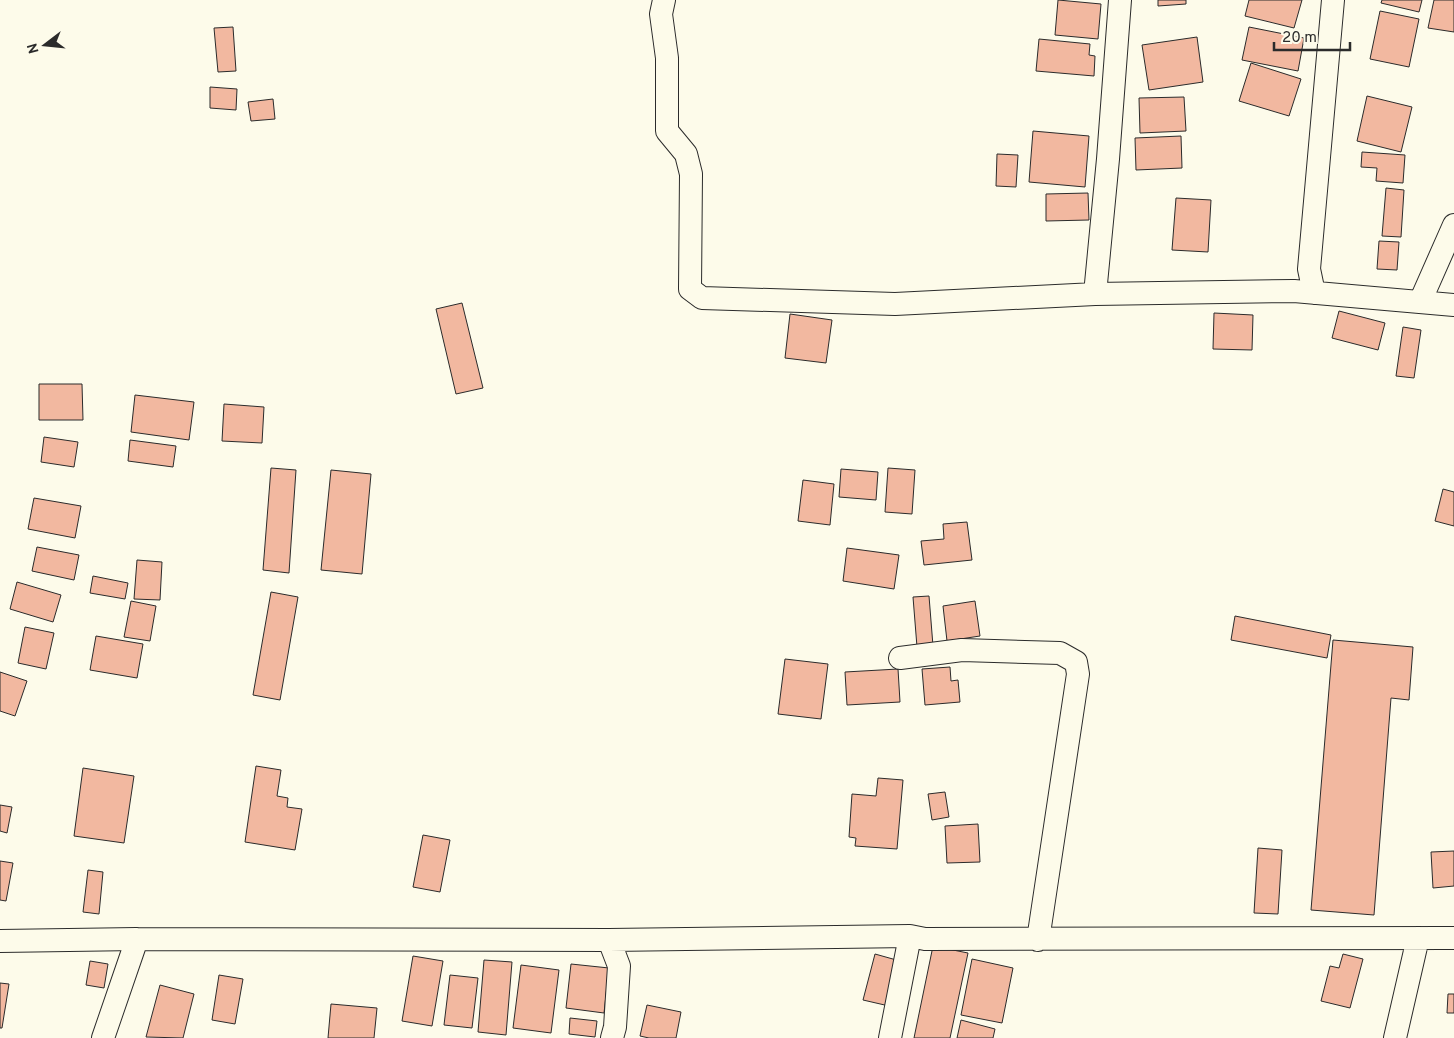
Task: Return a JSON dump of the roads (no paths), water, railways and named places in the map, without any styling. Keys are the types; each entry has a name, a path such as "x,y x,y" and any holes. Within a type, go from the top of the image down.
{"street":[{"path":"664,0 661,14 667,58 667,131 686,154 691,174 690,289 702,298 895,304 1096,294 1294,291 1454,305"},
{"path":"1096,294 1120,0"},
{"path":"1314,292 1309,270 1333,0"},
{"path":"1420,302 1454,225"},
{"path":"900,658 962,650 1060,653 1076,662 1078,674 1038,940"},
{"path":"890,1038 910,936"},
{"path":"0,941 137,939 609,940 910,936 925,939 1038,940 1454,938"},
{"path":"1395,1038 1418,938"},
{"path":"103,1038 137,939"},
{"path":"609,940 619,966 615,1026 612,1038"}]}
